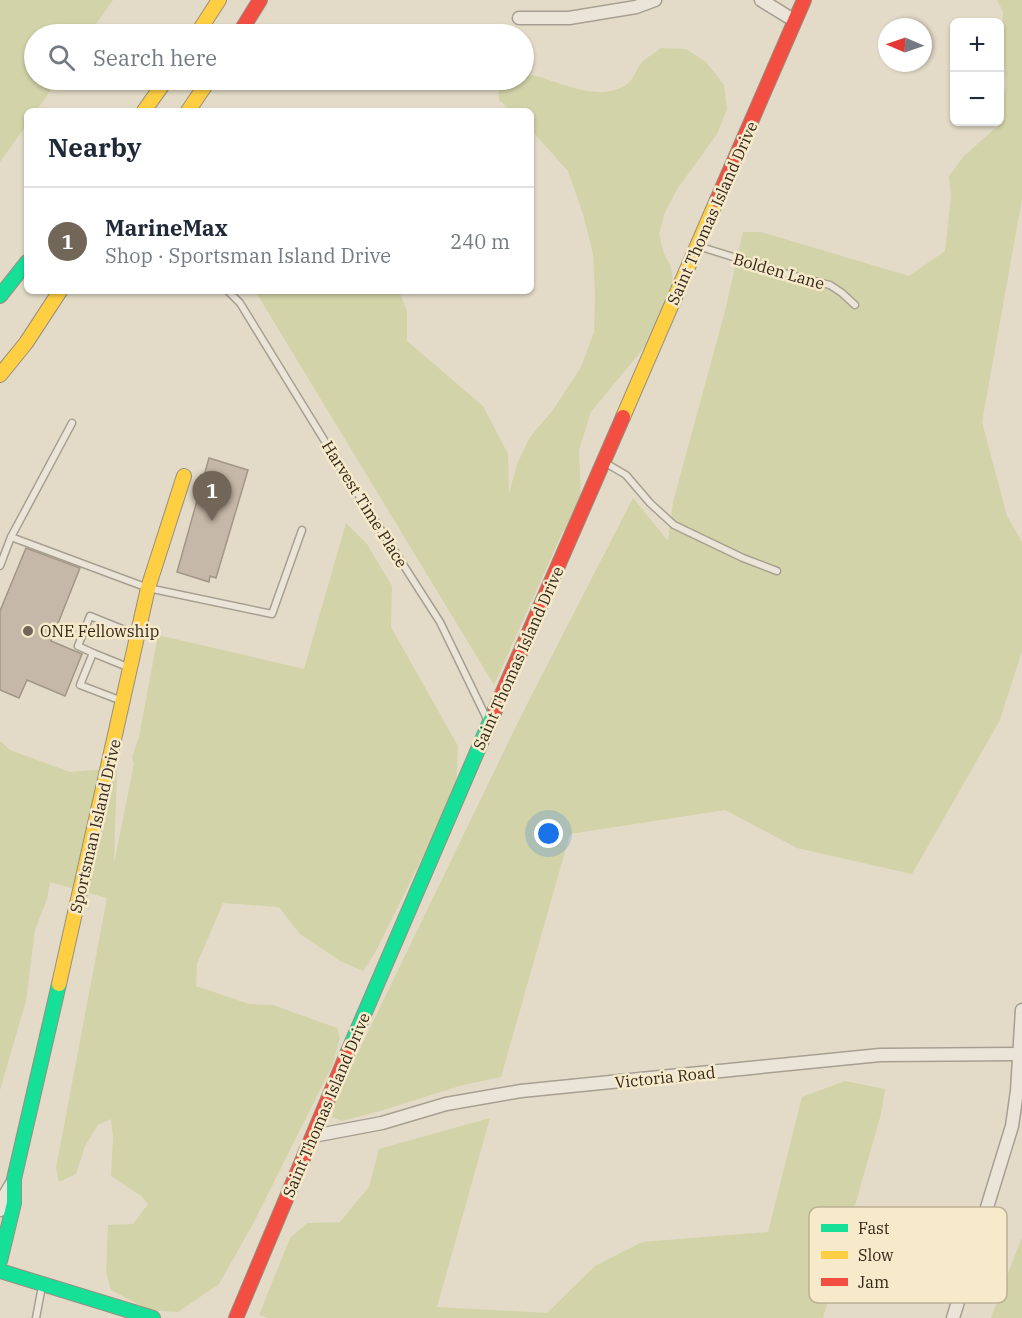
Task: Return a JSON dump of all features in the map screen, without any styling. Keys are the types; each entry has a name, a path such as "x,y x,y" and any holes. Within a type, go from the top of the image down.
{"main road":[{"path":"203,24 219,0"},
{"path":"245,24 260,0"},
{"name":"Saint Thomas Island Drive","path":"236,1318 378,980 804,0"},
{"path":"146,108 159,90"},
{"path":"190,108 202,90"},
{"path":"0,296 24,266"},
{"path":"0,354 50,294"},
{"path":"0,375 26,343 58,294"},
{"name":"Sportsman Island Drive","path":"0,1261 15,1203 15,1179 148,588 184,476"},
{"path":"0,1271 153,1318"}],"street":[{"path":"519,18 569,18 636,7 655,0"},
{"path":"761,0 795,21"},
{"path":"987,1207 1012,1126 1017,1091 1022,1010"},
{"name":"Victoria Road","path":"313,1137 382,1123 446,1104 521,1091 880,1055 1020,1054"},
{"name":"Sportsman Island Drive","path":"0,1210 3,1198 15,1179"},
{"path":"953,1318 958,1303"}],"lane":[{"name":"Bolden Lane","path":"697,246 830,285 855,305"},
{"name":"Harvest Time Place","path":"231,294 240,303 345,474 440,622 489,725"},
{"path":"0,566 11,537 72,423"},
{"path":"604,461 626,475 650,503 674,525 743,558 777,571"},
{"path":"11,537 148,588 272,614 302,530"},
{"path":"130,668 78,646 90,616 137,635"},
{"path":"93,653 80,685 123,702"},
{"path":"36,1318 43,1283"}],"green space":[{"path":"0,0 113,0 96,24 24,24 24,90 51,90 38,108 24,108 24,128 0,162"},
{"path":"997,0 1022,0 1022,199 982,422 1007,516 1022,542 1022,651 1000,720 912,874 797,848 725,810 570,834 501,1077 463,1085 342,1121 332,1117 338,1094 522,714 633,498 668,541 673,502 725,311 743,232 761,232 909,276 945,251 951,196 949,176 964,156 998,126 1004,126 1006,84 1003,12"},
{"path":"661,48 686,49 706,62 724,85 727,109 717,134 678,188 665,212 659,234 664,254 671,266 673,286 648,343 591,412 579,450 581,498 568,530 563,531 494,685 257,294 400,294 407,311 407,341 483,406 508,454 509,494 517,464 530,437 553,410 581,367 594,332 595,295 593,254 583,214 568,171 534,133 534,108 508,108 499,100 498,90 534,90 534,76 589,91 614,90 629,83 642,62"},
{"path":"346,523 367,544 392,586 391,627 458,746 456,789 375,953 363,971 340,961 300,934 279,907 223,903 197,964 196,986 249,1004 273,1005 337,1028 340,1038 332,1066 253,1224 219,1284 178,1312 149,1310 111,1290 106,1272 108,1225 133,1224 148,1204 141,1196 111,1176 113,1138 111,1119 98,1125 85,1146 76,1174 59,1182 56,1168 107,898 50,882 47,899 35,930 26,1001 0,1090 0,741 10,750 70,772 117,768 114,864 134,763 132,757 139,737 158,635 304,669"},
{"path":"845,1081 885,1089 881,1114 855,1207 809,1207 809,1303 827,1303 823,1318 268,1318 259,1315 290,1238 307,1223 340,1222 369,1187 379,1149 490,1118 437,1307 547,1313 595,1266 642,1242 768,1232 802,1097"},
{"path":"1022,1237 1022,1318 991,1318 997,1303 1007,1303 1007,1276"}],"building":[{"path":"209,458 248,470 216,578 210,576 209,582 177,572"},
{"name":"ONE Fellowship","path":"26,548 80,568 51,641 82,654 65,696 27,680 19,698 0,690 0,611"}],"traffic: fast":[{"path":"0,296 24,266"},
{"path":"347,1054 495,710"},
{"path":"0,1261 14,1203 14,1179 59,984"},
{"path":"0,1271 153,1318"}],"traffic: slow":[{"path":"203,24 219,0"},
{"path":"146,108 159,90"},
{"path":"190,108 202,90"},
{"path":"623,417 717,200"},
{"path":"0,375 26,343 58,294"},
{"path":"59,984 148,588 184,476"}],"traffic: jam":[{"path":"245,24 260,0"},
{"path":"717,200 804,0"},
{"path":"495,710 623,417"},
{"path":"236,1318 347,1054"}],"place":[{"name":"MarineMax","path":"212,521"},
{"name":"ONE Fellowship","path":"28,631"}]}
